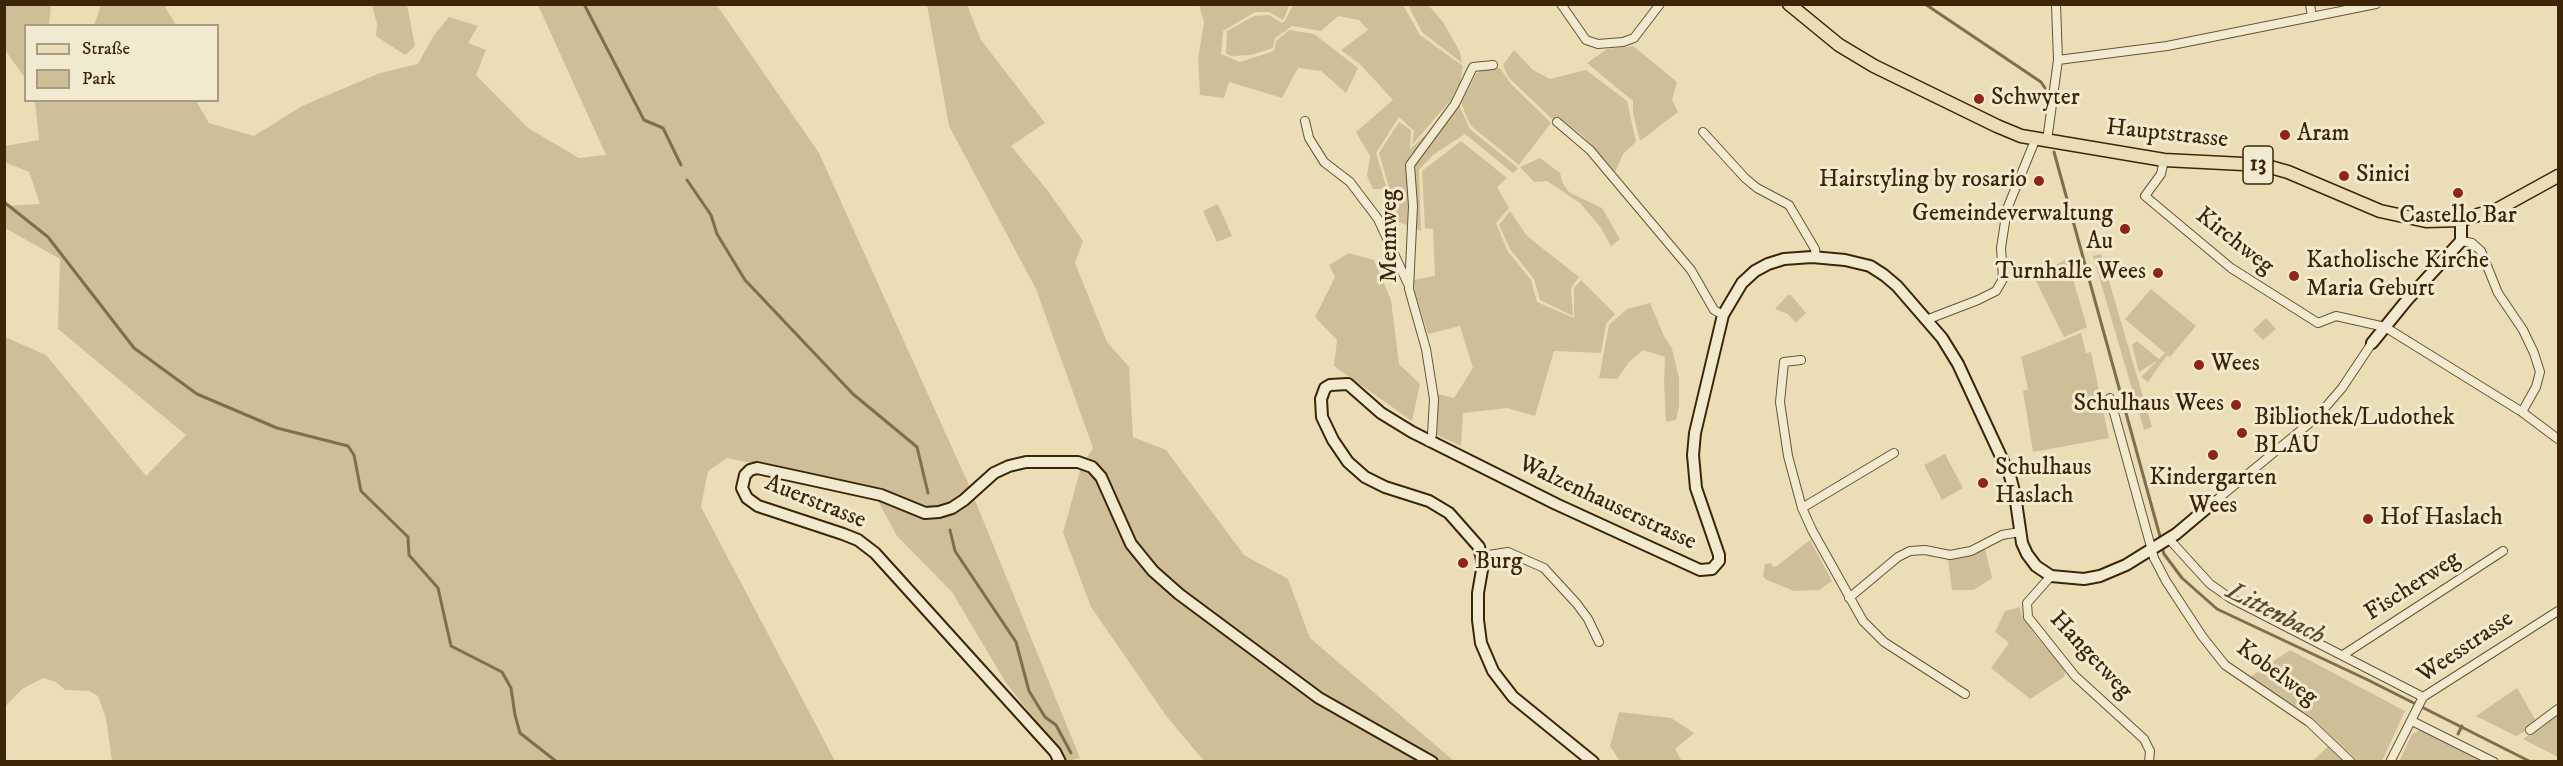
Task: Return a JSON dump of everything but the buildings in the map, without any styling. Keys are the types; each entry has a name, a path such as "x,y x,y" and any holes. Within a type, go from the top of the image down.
{"main road":[{"name":"Hauptstrasse","path":"1789,4 1839,45 1874,66 2021,136 2164,160 2263,165 2288,172 2402,218 2426,221 2461,220 2498,209 2559,176"}],"street":[{"path":"1561,4 1586,40 1598,44 1623,42 1634,38 1660,4"},
{"path":"1926,320 1996,291 2003,279 2001,248 2007,209 2041,140 2058,60 2056,4"},
{"path":"2310,4 2312,16"},
{"path":"2058,60 2167,46 2376,4"},
{"name":"Mennweg","path":"1429,442 1432,435 1434,399 1426,349 1409,289 1413,206 1410,165 1455,104 1473,67 1493,65"},
{"path":"1305,121 1310,138 1324,162 1350,182 1378,219 1409,289"},
{"path":"1557,122 1590,150 1691,270 1714,310 1723,315"},
{"path":"1703,132 1745,178 1757,188 1789,205 1815,249 1816,258"},
{"name":"Kirchweg","path":"2164,160 2161,174 2145,196 2231,268 2318,323 2336,316 2385,327 2522,412 2559,439"},
{"path":"2050,576 2084,579 2100,576 2129,564 2161,544 2317,417 2342,388 2385,327 2461,241 2461,220"},
{"path":"2461,241 2472,243 2481,251 2498,292 2523,330 2534,353 2540,372 2536,387 2522,412"},
{"name":"Walzenhauserstrasse","path":"1482,556 1470,536 1449,513 1429,501 1385,487 1365,477 1348,462 1324,426 1320,405 1323,393 1330,385 1348,384 1381,413 1429,442 1700,570 1712,569 1719,561 1719,555 1696,488 1693,455 1695,433 1723,315 1734,294 1755,271 1784,259 1816,258 1845,260 1870,266 1884,274 1942,338 1958,364 2010,476 2026,554 2036,566 2050,576"},
{"path":"1801,360 1784,362 1780,402 1788,456 1802,508 1812,530 1863,621 1884,642 1965,694"},
{"name":"Kobelweg","path":"2110,398 2161,544 2166,581 2202,636 2225,664 2309,722 2351,762"},
{"path":"1802,508 1894,453"},
{"name":"Auerstrasse","path":"1060,762 1055,752 875,553 843,534 759,506 747,498 742,488 743,480 750,470 757,468 881,495 925,513 952,508 994,473 1009,466 1026,462 1078,462 1092,467 1101,477 1131,544 1153,571 1179,594 1319,698 1432,762"},
{"path":"1849,598 1898,557 1910,551 1926,550 1950,555 1971,551 2002,535 2020,532"},
{"path":"2161,544 2230,598 2423,698"},
{"name":"Fischerweg","path":"2343,656 2503,551"},
{"path":"1593,762 1513,697 1493,671 1481,643 1478,620 1482,556 1508,552 1544,568 1577,604 1588,619 1599,642"},
{"name":"Hangetweg","path":"2050,576 2027,603 2025,611 2028,617 2075,676 2144,739 2150,751 2149,762"},
{"name":"Weesstrasse","path":"2390,762 2423,698 2559,610"},
{"path":"2530,730 2559,709"},
{"path":"2414,718 2494,762"}],"green space":[{"path":"5,4 51,5 49,24 24,24 24,77 5,50"},
{"path":"716,4 819,153 968,483 1080,758 1068,761 1006,683 952,592 897,536 871,488 727,458 708,471 701,507 835,761 112,761 106,718 98,696 89,691 65,690 56,682 43,678 22,689 5,707 5,337 46,355 146,476 186,435 58,329 60,259 5,228 5,206 40,204 29,172 4,162 5,146 39,140 35,102 197,102 209,123 254,136 302,106 380,73 418,64 434,35 449,17 478,26 468,43 486,50 476,75 528,128 579,158 606,155 538,5"},
{"path":"1286,4 1289,6 1283,20 1269,12 1255,12 1223,31 1221,54 1240,62 1274,51 1276,41 1289,30 1314,34 1358,68 1346,93 1321,71 1298,68 1282,98 1229,82 1224,98 1200,95 1198,59 1204,22 1199,5"},
{"path":"101,5 169,5 165,7 175,24 94,24"},
{"path":"372,5 407,5 415,46 405,55 376,36 377,24"},
{"path":"927,5 967,5 981,40 1045,123 1011,146 1048,191 1083,241 1075,263 1107,342 1129,367 1133,437 1166,450 1244,555 1288,579 1310,638 1454,761 1204,761 1167,717 1091,607 1063,533 1081,467 1093,448 1036,289 949,126"},
{"path":"1293,5 1403,5 1420,35 1463,66 1460,82 1450,101 1412,145 1414,131 1399,117 1376,153 1387,189 1373,189 1367,176 1370,156 1356,132 1393,100 1360,64 1341,50 1368,30 1359,20 1338,16 1321,31 1292,26 1275,38 1273,48 1251,55 1231,56 1226,53 1227,31 1254,16 1269,15 1282,23"},
{"path":"1408,5 1428,5 1443,22 1460,52 1462,63 1422,32"},
{"path":"1633,46 1677,82 1672,100 1678,112 1640,141 1633,113 1633,101 1587,63 1607,49"},
{"path":"1514,50 1533,70 1550,79 1586,70 1627,101 1636,142 1623,154 1615,172 1583,136 1559,118 1552,119 1508,77 1503,65"},
{"path":"1486,68 1500,68 1511,84 1551,123 1519,165 1470,125 1461,103 1476,74"},
{"path":"1459,105 1470,129 1518,168 1513,173 1465,134 1433,155 1419,170 1421,231 1399,222 1379,153 1399,122 1411,130 1410,149"},
{"path":"1461,141 1507,178 1497,187 1509,208 1496,223 1507,250 1531,280 1537,302 1574,318 1574,288 1581,280 1615,314 1606,324 1601,353 1554,351 1535,416 1507,408 1463,413 1461,446 1437,435 1438,394 1454,398 1473,368 1460,326 1428,334 1415,292 1414,280 1435,276 1433,229 1425,228 1422,171"},
{"path":"1540,158 1560,173 1563,184 1570,193 1602,208 1620,239 1611,246 1601,228 1580,203 1547,181 1534,182 1520,167"},
{"path":"1218,204 1232,236 1217,242 1203,211"},
{"path":"1510,211 1527,236 1579,277 1571,288 1573,316 1540,300 1534,279 1510,249 1499,225"},
{"path":"1349,253 1374,260 1391,300 1399,364 1420,384 1412,421 1334,366 1337,340 1315,317 1335,277 1329,265"},
{"path":"2101,254 2152,427 2144,430 2093,256"},
{"path":"2067,259 2087,327 2064,337 2034,277"},
{"path":"2151,289 2196,326 2170,357 2167,355 2148,382 2141,377 2158,360 2139,372 2132,345 2137,341 2159,359 2165,353 2125,319"},
{"path":"1788,295 1791,295 1806,313 1796,323 1788,314 1775,309"},
{"path":"1650,303 1672,349 1679,378 1679,406 1676,420 1666,422 1665,357 1643,350 1629,362 1617,379 1599,378 1609,325 1627,309"},
{"path":"2266,318 2276,329 2263,340 2253,330"},
{"path":"2081,333 2086,353 2091,352 2109,438 2033,452 2023,391 2028,389 2021,357"},
{"path":"1945,454 1963,488 1942,500 1924,465"},
{"path":"1810,540 1832,581 1819,590 1794,591 1765,579 1763,576 1765,564 1771,563 1773,567 1777,566"},
{"path":"1985,549 1992,578 1974,590 1952,590 1948,559 1966,557"},
{"path":"2020,607 2022,616 2063,667 2065,673 2064,677 2030,699 1991,668 2009,643 1995,632 2005,611"},
{"path":"2290,650 2405,711 2382,761 2358,761 2309,715 2250,677"},
{"path":"2517,688 2538,724 2516,736 2476,716"},
{"path":"1619,712 1671,718 1694,733 1675,749 1682,761 1620,761 1610,746"},
{"path":"2558,714 2558,757 2523,739"},
{"path":"2422,729 2486,762 2399,762 2412,734"},
{"path":"2328,746 2344,761 2313,761"}],"waterway":[{"path":"584,4 644,120 663,128 681,165"},
{"name":"Littenbach","path":"1925,4 2041,82 2045,88"},
{"name":"Littenbach","path":"2054,152 2161,540"},
{"path":"687,180 711,215 717,234 745,280 853,394 917,447 928,493"},
{"path":"4,202 48,237 134,348 197,394 277,428 348,446 354,455 361,491 408,537 409,555 438,588 451,646 502,672 511,688 520,733 557,762"},
{"path":"950,530 955,551 1016,642 1029,691 1045,717 1056,725 1071,753"},
{"name":"Littenbach","path":"2162,547 2164,554 2182,578 2217,609 2368,680 2531,762"},
{"name":"Littenbach","path":"2458,734 2462,726"}],"place":[{"name":"Schwyter","path":"1979,99"},
{"name":"Aram","path":"2285,135"},
{"name":"Sinici","path":"2344,176"},
{"name":"Hairstyling by rosario","path":"2039,181"},
{"name":"Castello Bar","path":"2458,193"},
{"name":"Gemeindeverwaltung Au","path":"2125,229"},
{"name":"Turnhalle Wees","path":"2158,273"},
{"name":"Katholische Kirche Maria Geburt","path":"2294,276"},
{"name":"Wees","path":"2199,365"},
{"name":"Schulhaus Wees","path":"2236,405"},
{"name":"Bibliothek/Ludothek BLAU","path":"2242,433"},
{"name":"Kindergarten Wees","path":"2213,455"},
{"name":"Schulhaus Haslach","path":"1983,483"},
{"name":"Hof Haslach","path":"2368,519"},
{"name":"Burg","path":"1463,563"}]}
